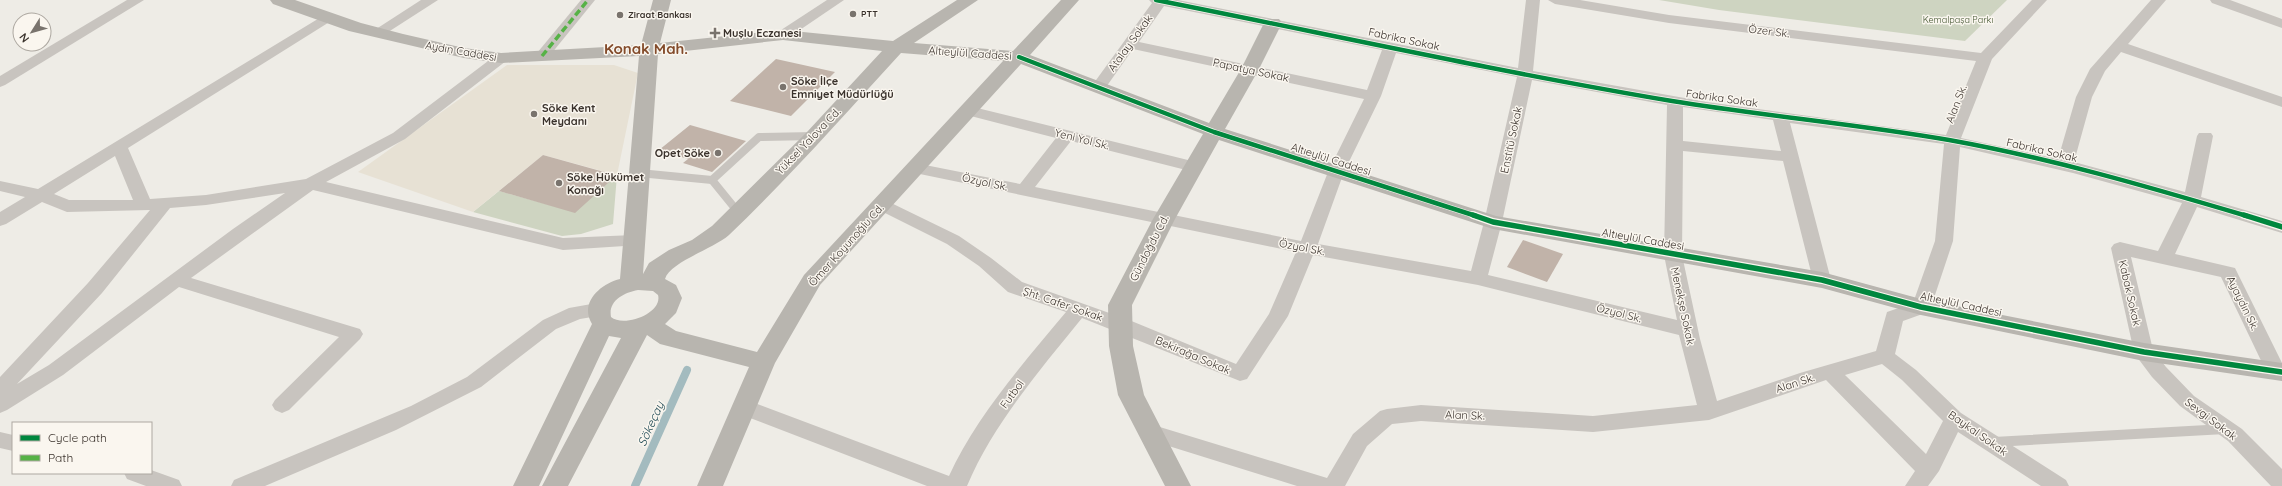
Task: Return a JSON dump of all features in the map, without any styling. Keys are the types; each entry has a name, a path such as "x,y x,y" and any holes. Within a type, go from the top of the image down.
{"main road":[{"name":"Aydın Caddesi","path":"279,0 326,18 377,33 464,53 501,58 649,50"},
{"path":"642,283 634,241 649,50 662,0"},
{"name":"Yüksel Yalova Cd.","path":"642,283 657,268 677,255 700,246 720,231 814,136 896,47 969,0"},
{"name":"Ömer Koyunoğlu Cd.","path":"710,486 763,362 812,280 883,205 915,168 1070,0"},
{"name":"Gündoğdu Cd.","path":"1178,486 1131,395 1121,346 1122,325 1120,305 1164,219 1250,69 1273,23"},
{"name":"Altıeylül Caddesi","path":"649,50 783,35 896,47 1019,57 1214,132 1493,222 1673,255 1822,280 1921,307 2144,352 2279,371"},
{"path":"526,486 600,317 601,302 609,294 642,283 667,290 670,296 670,304 659,319 643,327 618,330 600,317"},
{"path":"643,327 668,338 763,362"},
{"path":"555,486 643,327"}],"street":[{"path":"0,82 137,0"},
{"path":"377,33 431,0"},
{"path":"542,56 588,0"},
{"path":"783,35 837,0"},
{"name":"Fabrika Sokak","path":"1159,0 1391,46 1525,75 1675,102 1952,141 2065,165 2192,200 2282,227"},
{"name":"Atalay Sokak","path":"1100,87 1159,0"},
{"name":"Enstitü Sokak","path":"1478,279 1493,222 1525,75 1533,0"},
{"name":"Özer Sk.","path":"1555,0 1669,19 1985,58"},
{"name":"Alan Sk.","path":"1921,307 1944,241 1952,141 1985,58 2040,0"},
{"path":"2065,165 2084,97 2098,70 2159,0"},
{"path":"2217,0 2282,24"},
{"path":"0,220 326,18"},
{"name":"Papatya Sokak","path":"1129,44 1373,96"},
{"name":"Bekirağa Sokak","path":"1122,325 1240,374 1278,316 1307,248 1336,172 1373,96 1391,46"},
{"path":"2119,46 2282,102"},
{"path":"0,405 56,370 310,184 399,136 501,58"},
{"name":"Menekşe Sokak","path":"1675,102 1673,255 1688,330 1709,412"},
{"name":"Yeni Yol Sk.","path":"969,111 1194,167"},
{"path":"1780,116 1822,280"},
{"path":"1024,190 1067,135"},
{"path":"2164,258 2192,200 2205,136"},
{"path":"1674,145 1791,157"},
{"path":"119,147 144,205"},
{"name":"Özyol Sk.","path":"915,168 1307,248 1478,279 1688,330"},
{"path":"0,186 41,195 67,206 144,205 206,200 310,184 563,244 634,241"},
{"path":"0,390 96,288 166,203"},
{"name":"Şht. Cafer Sokak","path":"883,205 952,240 986,262 1016,287 1122,325"},
{"name":"Kabak Sokak","path":"2144,352 2120,248 2164,258"},
{"name":"Ayaydın Sk.","path":"2164,258 2228,272 2279,371"},
{"path":"177,280 353,334 282,405"},
{"path":"1885,356 1894,317 1921,307"},
{"name":"Futbol","path":"956,486 970,453 1030,369 1079,309"},
{"path":"242,486 394,423 475,381 529,340 559,320 576,313 600,317"},
{"name":"Sevgi Sokak","path":"2144,352 2159,372 2187,401 2226,429 2282,483"},
{"name":"Alan Sk.","path":"1334,486 1360,440 1387,417 1421,413 1472,415 1593,424 1709,412 1830,372 1885,356"},
{"name":"Baykal Sokak","path":"1885,356 1909,375 1954,419 2058,486"},
{"path":"1830,372 1922,478 1954,419"},
{"path":"744,407 951,486"},
{"path":"1150,432 1325,486"},
{"path":"0,440 12,443"},
{"path":"138,474 171,486"}],"lane":[{"path":"712,180 759,137 814,136"},
{"path":"639,173 712,180 738,212"},
{"path":"1990,442 2226,429"}],"green space":[{"name":"Kemalpaşa Parkı","path":"1659,0 2007,0 1965,41 1719,10"},
{"path":"617,175 613,224 581,234 562,236 473,212 499,191 575,212"}],"shaded area":[{"name":"Söke Kent Meydanı","path":"507,65 614,65 638,73 617,175 543,155 473,212 358,172"}],"building":[{"name":"Söke İlçe Emniyet Müdürlüğü","path":"776,59 835,72 791,116 730,101"},
{"path":"690,125 746,141 712,172 683,163 688,159 659,150"},
{"name":"Söke Hükümet Konağı","path":"543,155 617,175 575,213 499,191"},
{"path":"1523,240 1563,254 1547,282 1507,267"}],"waterway":[{"name":"Sökeçay","path":"635,486 687,370"}],"marked path":[{"path":"542,56 588,0"}],"cycle path":[{"path":"1156,0 1607,90 1707,107 1917,135 1994,149 2118,179 2282,227"},
{"path":"1019,57 1214,132 1493,222 1822,280 1921,307 2144,352 2282,372"}],"place":[{"name":"PTT","path":"853,14"},
{"name":"Ziraat Bankası","path":"620,15"},
{"name":"Muşlu Eczanesi","path":"715,33"},
{"name":"Söke İlçe Emniyet Müdürlüğü","path":"783,87"},
{"name":"Söke Kent Meydanı","path":"534,114"},
{"name":"Opet Söke","path":"718,153"},
{"name":"Söke Hükümet Konağı","path":"559,183"}],"district":[{"name":"Konak Mah.","path":"646,49"}]}
